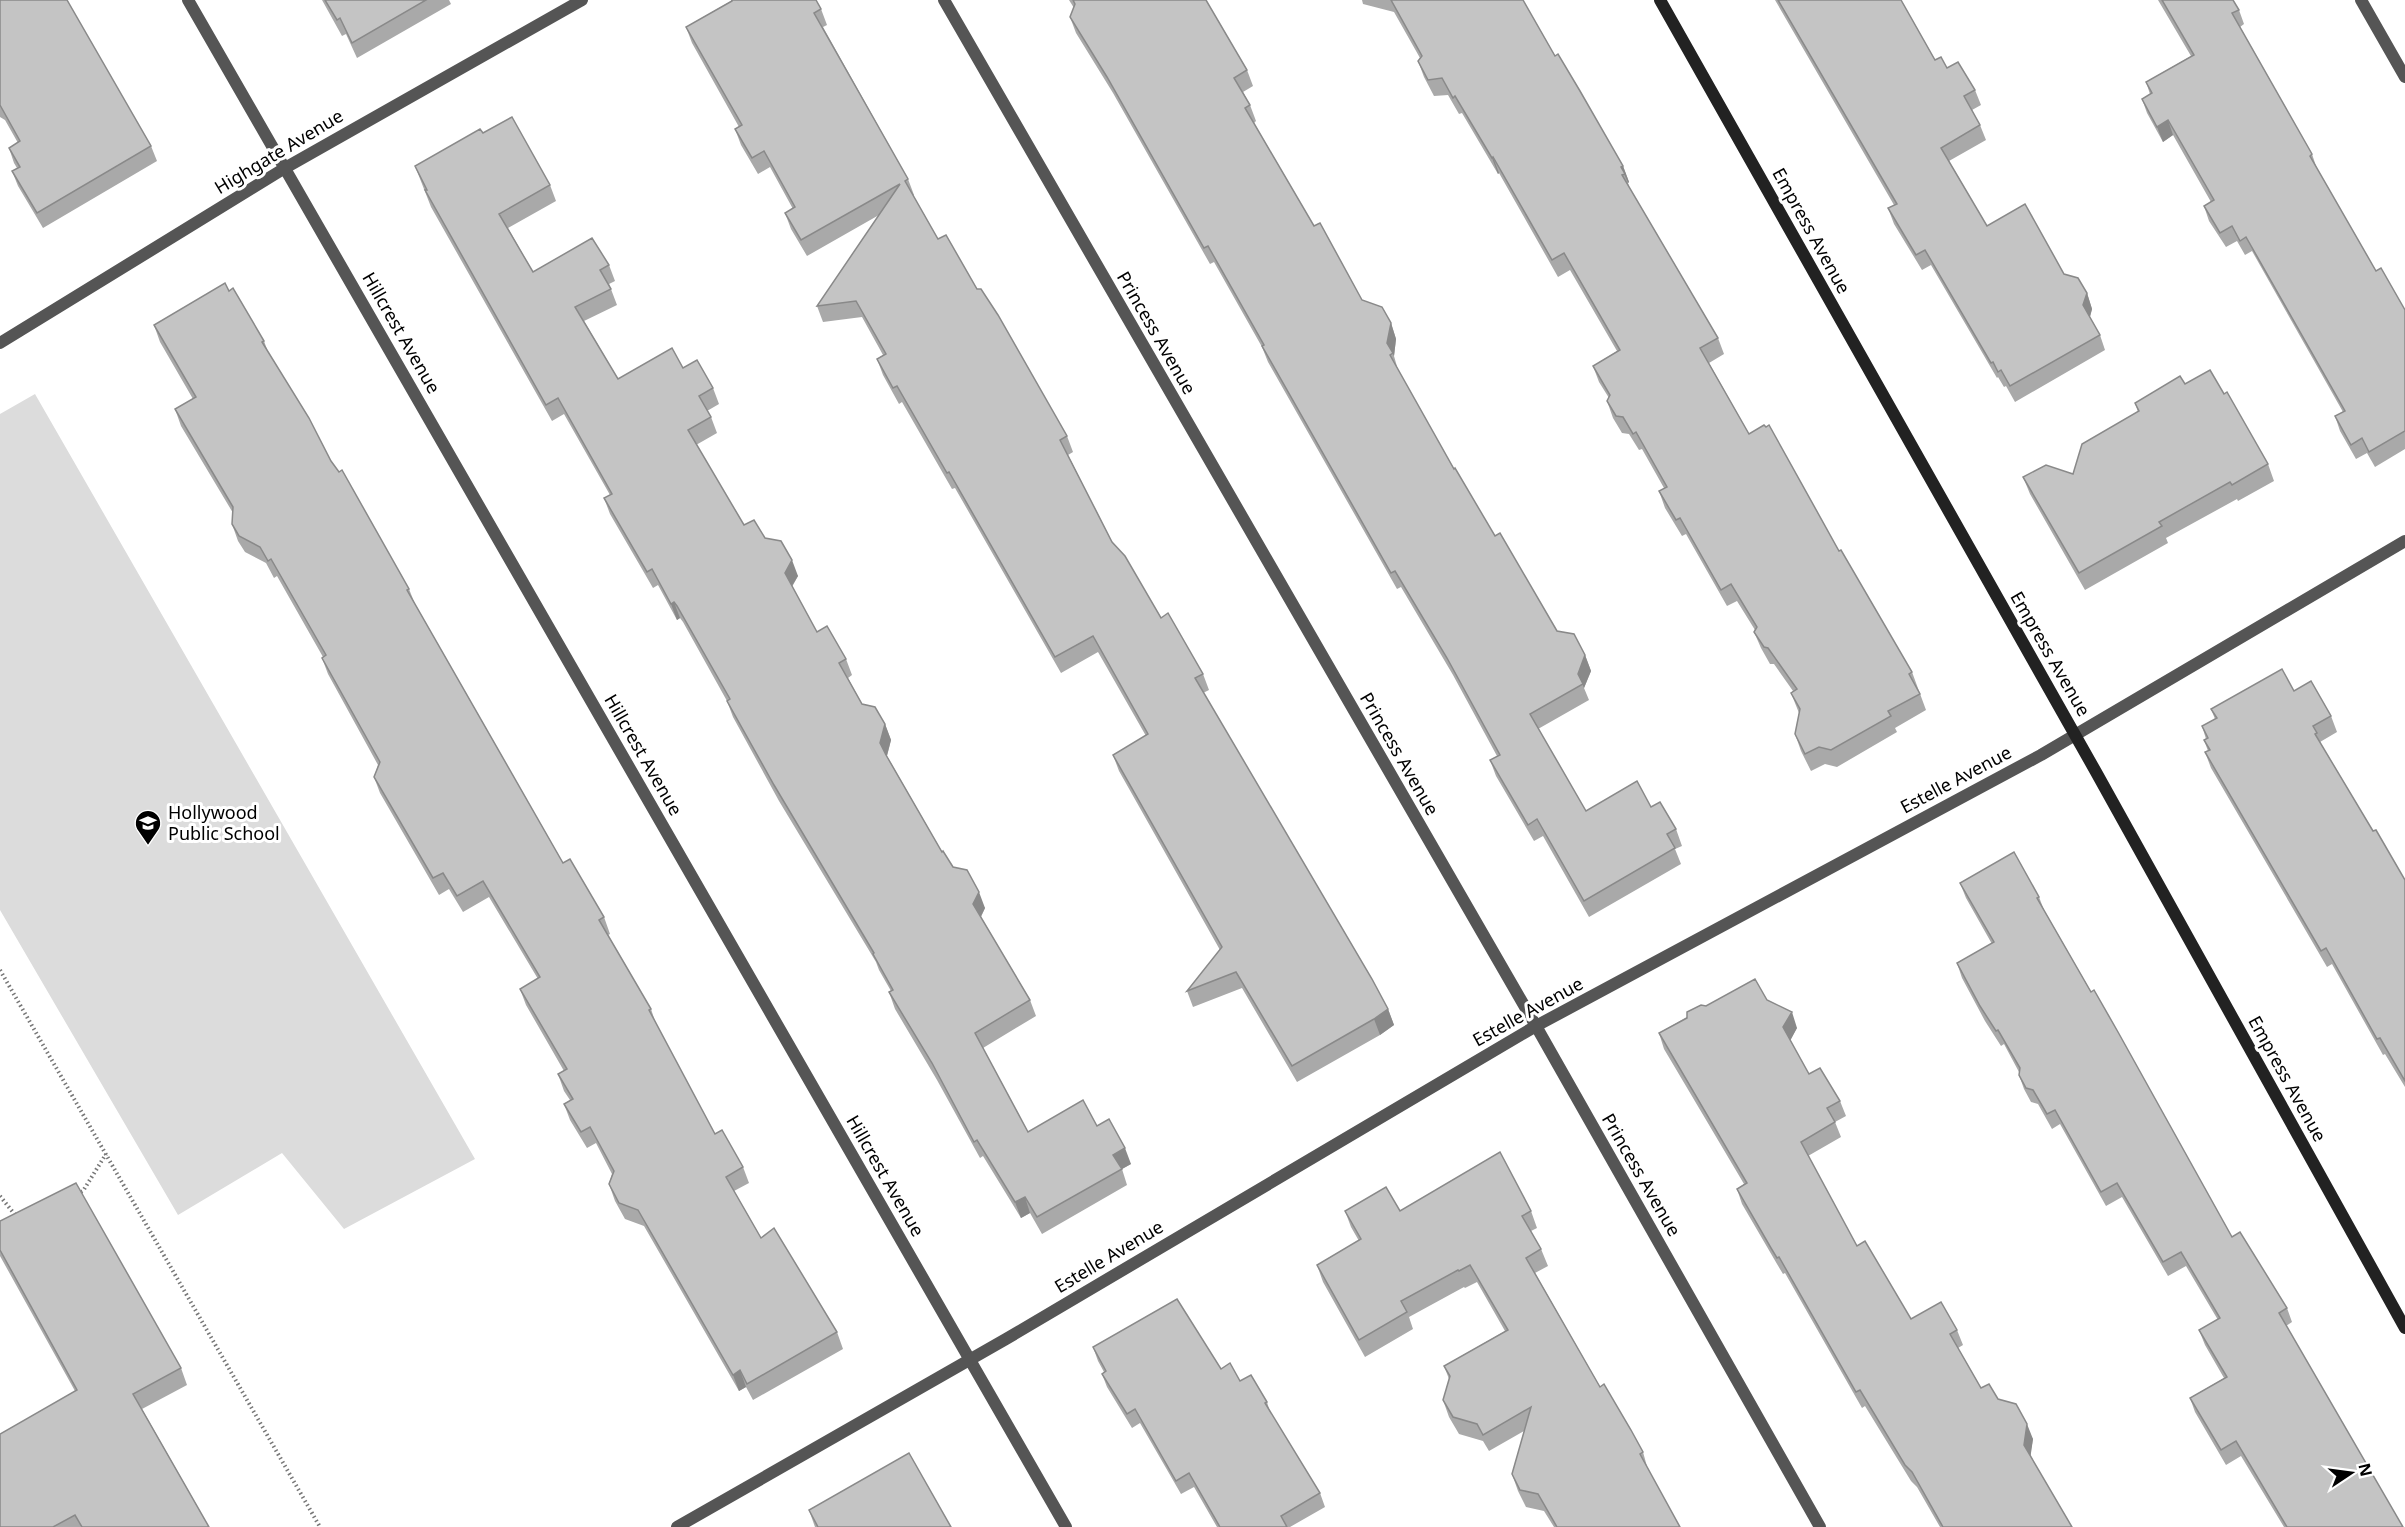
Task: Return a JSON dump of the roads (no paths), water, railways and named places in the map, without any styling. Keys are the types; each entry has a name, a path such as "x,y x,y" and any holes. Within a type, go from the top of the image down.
{"street":[{"name":"Hillcrest Avenue","path":"188,0 1066,1527"},
{"name":"Highgate Avenue","path":"0,343 285,168 582,0"},
{"name":"Princess Avenue","path":"944,0 1536,1026 1820,1527"},
{"name":"Empress Avenue","path":"1660,0 2075,735 2405,1328"},
{"path":"2361,0 2405,77"},
{"name":"Estelle Avenue","path":"677,1527 969,1359 1536,1026 2075,735 2405,542"}],"place":[{"name":"Hollywood Public School","path":"148,846"}]}
